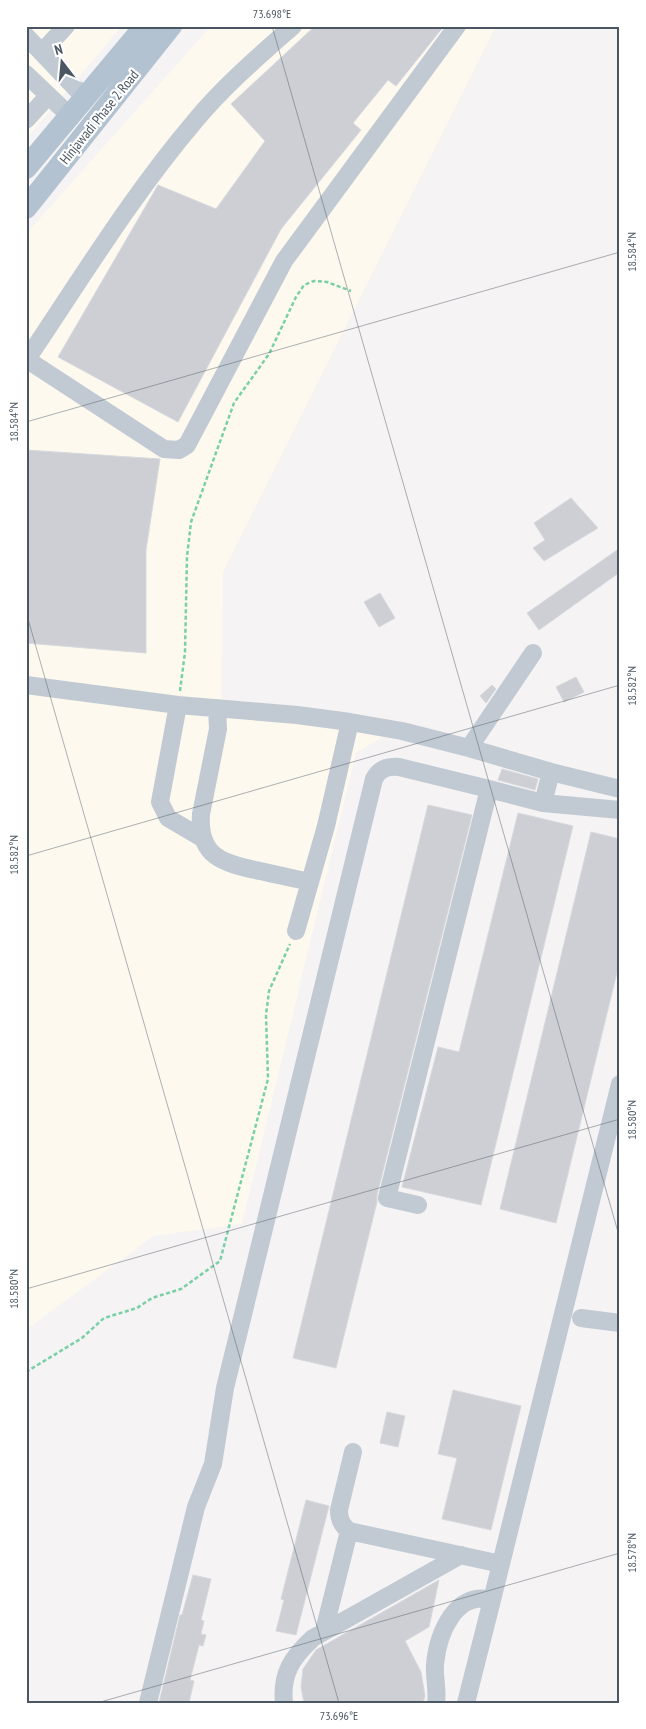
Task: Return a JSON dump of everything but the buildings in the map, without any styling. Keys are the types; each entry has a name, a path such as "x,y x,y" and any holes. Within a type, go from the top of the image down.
{"main road":[{"name":"Hinjawadi Phase 2 Road","path":"26,168 146,26"},
{"name":"Hinjawadi Phase 2 Road","path":"26,208 171,26"}],"street":[{"path":"42,52 66,26"},
{"path":"293,26 236,77 196,120 149,178 27,359 164,449 179,450 187,445 284,261 458,26"},
{"path":"26,36 85,98"},
{"path":"26,74 70,116"},
{"path":"26,120 48,96"},
{"path":"469,748 533,653"},
{"path":"26,685 178,705 350,722 402,731 552,772 620,788"},
{"path":"178,705 160,802 168,818 202,838"},
{"path":"218,708 218,729 201,814 202,838 217,858 230,865 310,882"},
{"path":"296,931 326,826 350,722"},
{"path":"148,1703 196,1507 213,1464 225,1388 377,772 391,766 399,767 543,803 620,810"},
{"path":"543,803 552,772"},
{"path":"418,1205 388,1198 489,789"},
{"path":"466,1703 620,1084"},
{"path":"581,1318 620,1323"},
{"path":"353,1452 339,1510 339,1519 349,1531 501,1564"},
{"path":"324,1631 349,1531"},
{"path":"284,1703 286,1676 291,1662 312,1638 461,1555"},
{"path":"440,1699 435,1665 446,1625 455,1611 463,1604 483,1597 492,1600"}],"path":[{"path":"178,705 185,652 187,557 191,522 234,403 269,354 296,297 304,285 314,282 327,282 351,291"},
{"path":"26,1372 82,1338 104,1318 137,1308 152,1298 181,1290 220,1261 268,1079 266,1015 269,991 296,931"}],"shaded area":[{"path":"26,26 122,26 26,139"},
{"path":"211,26 496,26 223,572 221,713 384,736 356,753 242,1224 153,1236 26,1330 26,234"}]}
